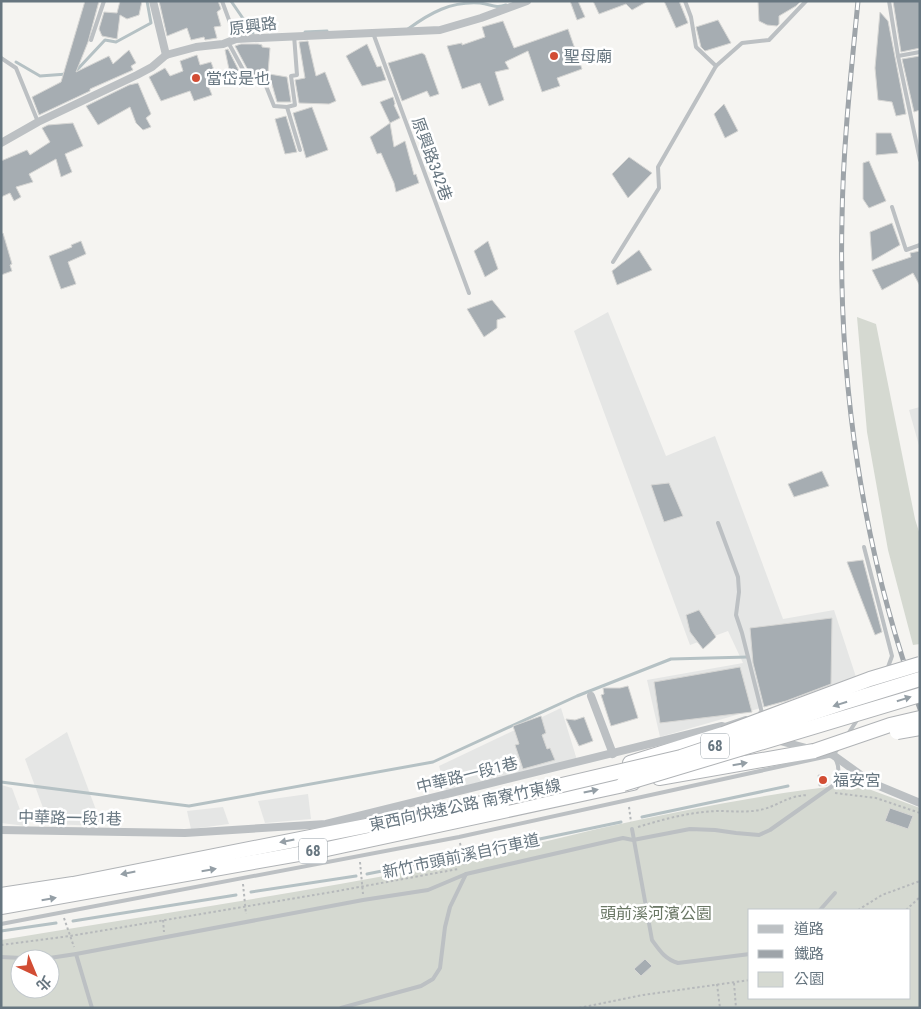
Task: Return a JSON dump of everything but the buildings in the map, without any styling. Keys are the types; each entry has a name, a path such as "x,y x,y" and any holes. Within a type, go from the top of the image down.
{"highway":[{"path":"507,798 541,786 622,766 723,734 870,679 920,664"},
{"name":"東西向快速公路 南寮竹東線","path":"1,895 73,884 507,798 681,758 842,703 920,679"},
{"name":"東西向快速公路 南寮竹東線","path":"1,907 327,849 623,784 920,695"},
{"path":"814,751 890,725 920,718"},
{"path":"623,784 814,751 920,728"}],"street":[{"path":"153,1 166,55"},
{"name":"原興路","path":"1,143 38,122 152,67 166,55 196,47 223,44 232,40 294,35 440,30 481,18 527,1"},
{"path":"591,696 613,754"},
{"name":"中華路一段1巷","path":"1,830 185,833 326,824 722,726 833,756 872,783 920,803"}],"lane":[{"path":"91,40 104,1"},
{"path":"222,1 232,40 247,77 264,81 274,106 287,107 295,105 291,76 297,75 294,35"},
{"path":"685,1 691,17 696,47 716,66"},
{"path":"613,262 659,188 658,167 716,66 742,43 769,40 806,1"},
{"path":"889,1 898,56 920,160"},
{"name":"原興路342巷","path":"373,33 469,293"},
{"path":"898,56 920,52"},
{"path":"1,58 16,68 38,122"},
{"path":"287,107 300,150"},
{"path":"892,207 906,250 920,245"},
{"path":"718,523 738,578 739,592 736,615 762,713 722,726"},
{"path":"864,547 892,656 882,682 872,698"},
{"path":"1,924 63,914 360,857 833,756 866,706"},
{"path":"833,756 839,766 839,775 835,784"},
{"path":"1,957 44,959 76,954 428,890 466,874 623,838 633,840 690,829 759,835 770,830 855,770"},
{"path":"632,829 652,940 664,956 668,960 678,963 748,954"},
{"path":"341,1008 421,986 433,979 440,968 445,927 450,907 466,874"},
{"path":"821,909 835,893"},
{"path":"76,954 92,1008"}],"path":[{"path":"628,801 632,829 670,817 717,811 741,812 764,809 796,795 840,793 876,798 920,813"},
{"path":"458,837 465,868"},
{"path":"360,857 362,887"},
{"name":"新竹市頭前溪自行車道","path":"1,945 70,936 470,867"},
{"path":"243,880 247,922"},
{"path":"860,909 882,895 920,881"},
{"path":"907,909 920,897"},
{"path":"63,914 76,954"},
{"path":"163,920 165,937"},
{"path":"579,1008 643,995 748,980"},
{"path":"734,982 736,1008"},
{"path":"717,984 720,1008"}],"shaded area":[{"path":"608,312 666,456 715,436 783,619 834,610 857,680 660,737 647,680 743,663 728,631 690,645 574,331"},
{"path":"920,407 920,449 909,410"},
{"path":"561,708 577,760 446,790 439,766"},
{"path":"67,732 102,826 49,824 25,759"},
{"path":"1,785 12,788 26,826 1,823"},
{"path":"308,794 311,819 265,823 258,801"},
{"path":"223,807 229,824 191,829 187,811"}],"green space":[{"path":"857,317 876,324 915,519 920,535 920,644 913,645 888,550 867,432"},
{"name":"頭前溪河濱公園","path":"855,784 920,808 920,1008 1,1008 1,940 271,896 431,867 661,815 725,803"}],"waterway":[{"path":"75,72 105,40 116,42 151,23 147,1"},
{"path":"231,1 253,33"},
{"path":"408,29 433,13 450,6 469,3 496,6 506,5"},
{"path":"305,32 327,31"},
{"path":"16,62 40,76 67,74"},
{"path":"1,782 189,806 433,762 577,696 671,659 748,657"},
{"path":"642,817 788,786"},
{"path":"468,854 621,822"},
{"path":"367,874 457,856"},
{"path":"251,892 356,876"},
{"path":"73,921 236,895"},
{"path":"1,931 56,923"}],"railway":[{"path":"858,1 850,83 843,192 842,281 844,343 858,468 869,529 883,590 900,650 920,709"}],"place":[{"name":"聖母廟","path":"554,56"},
{"name":"當岱是也","path":"196,78"},
{"name":"福安宮","path":"823,780"}]}
